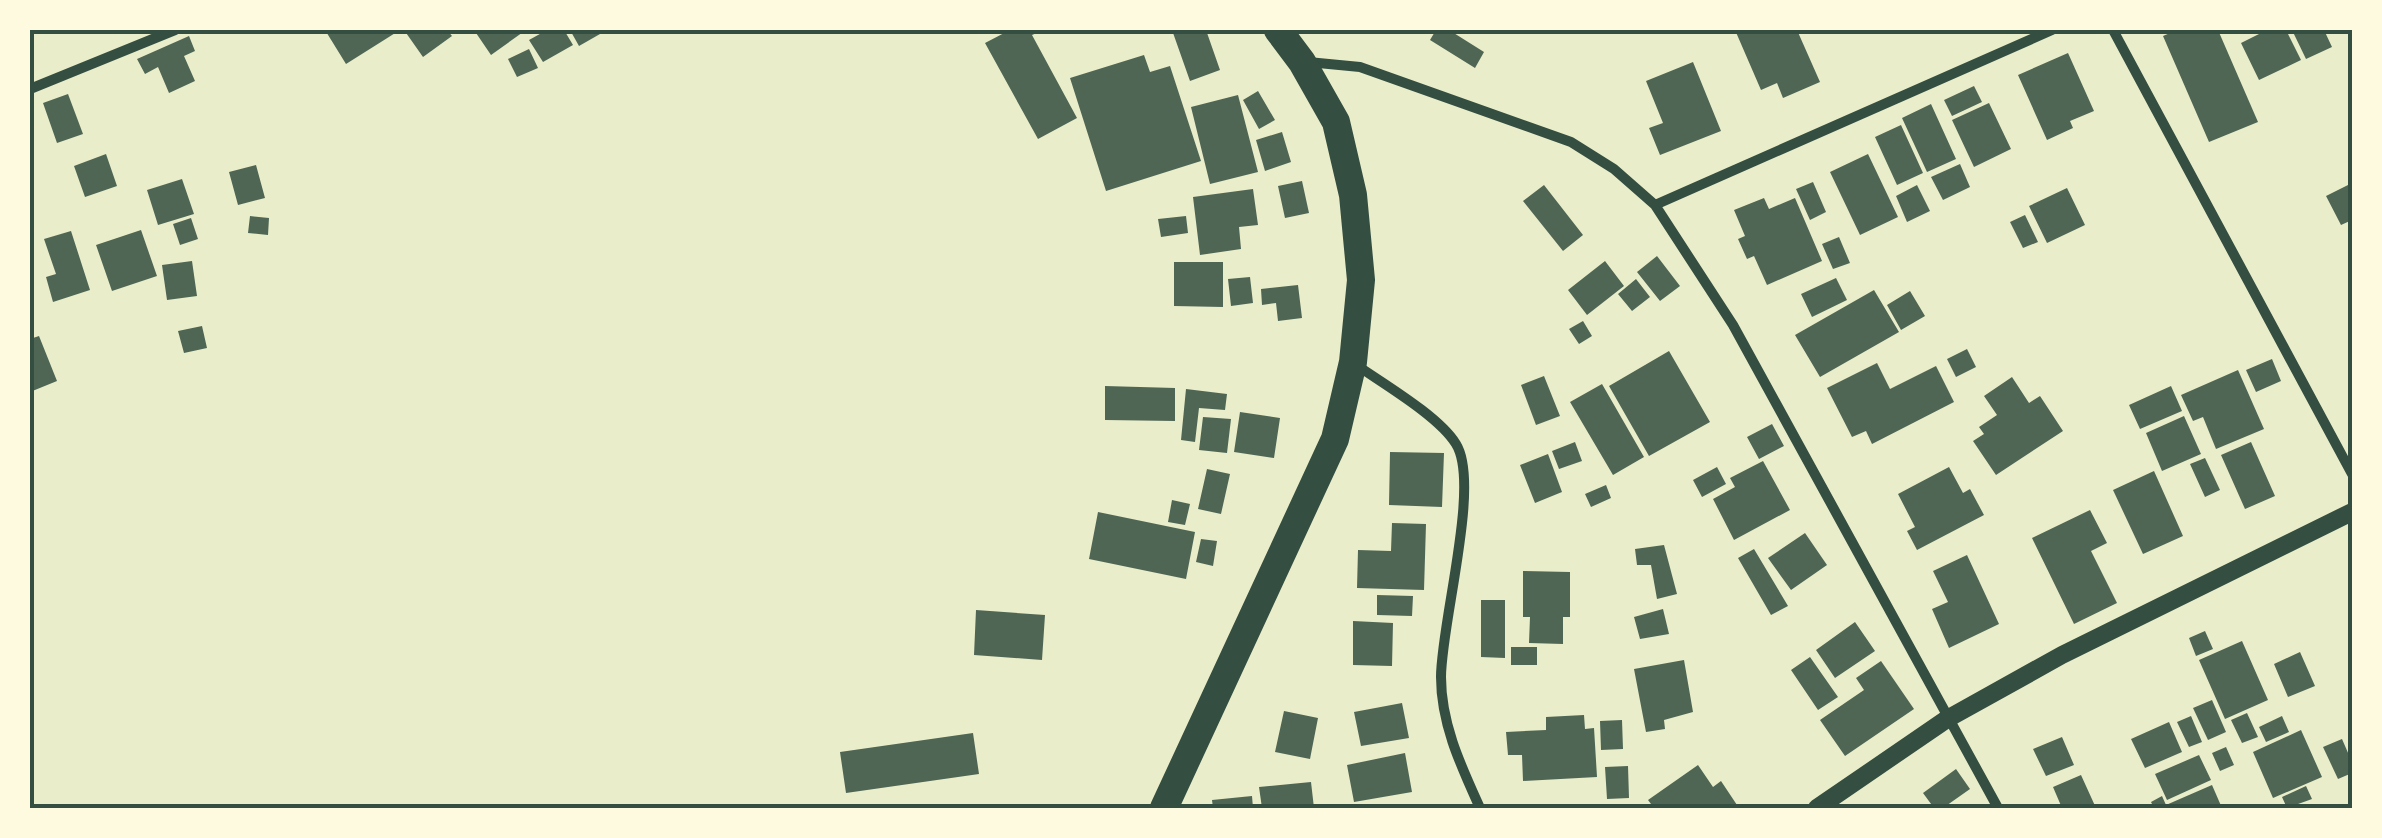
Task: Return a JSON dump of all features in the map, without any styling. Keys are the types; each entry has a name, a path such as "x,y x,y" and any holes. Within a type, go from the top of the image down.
{"highway":[{"path":"1164,808 1334,439 1353,362 1361,280 1354,196 1336,122 1302,62 1278,30"}],"street":[{"path":"30,88 174,30"},
{"path":"1655,204 2052,30"},
{"path":"2113,30 2352,474"},
{"path":"1302,62 1360,66 1571,142 1614,168 1655,204 1733,326 1998,808"},
{"path":"1353,362 1441,426 1457,445 1464,467 1462,524 1443,640 1441,681 1446,723 1480,808"},
{"path":"1816,808 1947,719 2062,655 2352,512"}],"building":[{"path":"325,30 400,30 346,64"},
{"path":"404,30 447,30 452,36 423,57"},
{"path":"474,30 526,30 491,55"},
{"path":"547,30 564,30 573,45 543,62 529,40"},
{"path":"570,30 598,30 600,34 579,46"},
{"path":"1010,30 1044,30 1032,35 1077,118 1038,139 985,43"},
{"path":"1172,30 1206,30 1220,70 1190,81"},
{"path":"1436,30 1449,30 1484,52 1475,68 1430,40"},
{"path":"1735,30 1797,30 1820,82 1783,98 1777,83 1761,90"},
{"path":"2177,30 2218,30 2258,122 2209,142 2163,36"},
{"path":"2267,30 2286,30 2301,60 2259,80 2241,43"},
{"path":"2292,30 2324,30 2332,47 2306,59"},
{"path":"189,36 195,51 184,56 195,81 169,93 158,67 145,74 137,59"},
{"path":"529,49 538,68 517,77 508,59"},
{"path":"2068,53 2094,111 2070,121 2073,128 2047,140 2018,75"},
{"path":"1144,55 1150,72 1170,66 1201,161 1106,191 1070,78"},
{"path":"1693,62 1721,131 1660,155 1649,128 1663,123 1646,81"},
{"path":"1974,86 1982,102 1952,116 1944,100"},
{"path":"1258,91 1275,120 1259,129 1243,100"},
{"path":"68,94 83,134 57,143 43,103"},
{"path":"1238,95 1258,172 1210,184 1191,107"},
{"path":"1989,103 2011,149 1974,167 1952,120"},
{"path":"1931,104 1956,159 1927,172 1902,118"},
{"path":"1901,125 1923,173 1897,185 1875,137"},
{"path":"1282,132 1291,162 1265,171 1256,140"},
{"path":"106,154 117,186 85,197 74,166"},
{"path":"1868,154 1898,217 1860,235 1830,172"},
{"path":"1960,164 1970,187 1943,200 1931,177"},
{"path":"256,165 265,198 238,205 229,172"},
{"path":"182,179 194,214 158,225 147,190"},
{"path":"1302,181 1309,213 1285,218 1278,186"},
{"path":"1813,182 1826,212 1810,220 1796,189"},
{"path":"2352,183 2352,220 2341,225 2326,196"},
{"path":"1544,185 1583,235 1563,251 1523,201"},
{"path":"1917,185 1930,211 1907,222 1896,196"},
{"path":"2067,188 2085,225 2047,243 2029,206"},
{"path":"1253,189 1258,225 1239,227 1241,249 1200,255 1193,197"},
{"path":"1764,198 1769,209 1795,198 1822,261 1767,285 1754,256 1747,259 1738,239 1745,236 1734,210"},
{"path":"2025,215 2038,242 2023,248 2010,222"},
{"path":"250,216 269,218 268,235 248,233"},
{"path":"1186,216 1188,233 1161,237 1158,219"},
{"path":"191,218 198,239 180,245 173,224"},
{"path":"141,230 157,276 112,291 96,245"},
{"path":"71,231 90,290 53,302 46,277 56,274 44,239"},
{"path":"1839,237 1850,263 1833,269 1822,244"},
{"path":"1657,256 1680,286 1660,301 1637,272"},
{"path":"192,261 197,296 167,300 162,265"},
{"path":"1605,261 1624,286 1587,315 1568,290"},
{"path":"1174,262 1223,262 1223,307 1174,306"},
{"path":"1250,277 1253,303 1231,306 1228,279"},
{"path":"1836,278 1847,300 1812,317 1801,294"},
{"path":"1636,279 1650,297 1632,311 1618,294"},
{"path":"1298,285 1302,318 1278,321 1276,303 1262,305 1261,289"},
{"path":"1874,290 1899,332 1820,377 1795,335"},
{"path":"1910,291 1925,316 1901,330 1887,305"},
{"path":"1583,321 1592,336 1579,344 1569,329"},
{"path":"202,326 207,348 184,353 178,331"},
{"path":"39,336 57,381 30,392 30,339"},
{"path":"1967,349 1976,367 1956,377 1947,359"},
{"path":"1669,351 1710,422 1649,456 1609,386"},
{"path":"2272,359 2281,381 2256,392 2246,370"},
{"path":"1877,363 1890,389 1936,366 1954,402 1872,444 1866,431 1852,437 1827,388"},
{"path":"2238,370 2264,429 2216,449 2203,417 2193,421 2181,395"},
{"path":"1544,376 1560,416 1536,425 1521,385"},
{"path":"2012,377 2029,403 2040,396 2063,431 1996,475 1973,441 1984,434 1979,427 1997,415 1984,396"},
{"path":"1602,384 1644,457 1613,475 1570,402"},
{"path":"1105,386 1175,388 1175,421 1105,420"},
{"path":"2171,386 2182,411 2140,429 2129,405"},
{"path":"1186,389 1227,394 1225,410 1199,408 1195,442 1181,440"},
{"path":"1240,412 1280,418 1274,458 1234,452"},
{"path":"2184,416 2201,454 2162,471 2146,433"},
{"path":"1203,417 1231,419 1227,453 1199,450"},
{"path":"1772,424 1784,446 1759,459 1747,437"},
{"path":"1575,442 1582,461 1559,469 1552,451"},
{"path":"2251,442 2275,496 2245,509 2221,455"},
{"path":"1390,452 1444,453 1442,507 1389,505"},
{"path":"1548,454 1562,492 1535,503 1520,465"},
{"path":"2205,458 2220,490 2205,497 2190,464"},
{"path":"1763,461 1790,510 1734,540 1713,499 1735,487 1730,478"},
{"path":"1717,467 1726,484 1702,497 1693,480"},
{"path":"1949,467 1963,493 1970,489 1984,515 1917,550 1907,531 1915,527 1898,494"},
{"path":"1207,469 1230,474 1221,514 1198,509"},
{"path":"2154,471 2183,536 2143,554 2113,490"},
{"path":"1606,485 1611,498 1591,507 1585,494"},
{"path":"1172,500 1190,504 1185,525 1168,522"},
{"path":"2090,510 2107,543 2091,551 2117,603 2074,624 2032,538"},
{"path":"1098,512 1195,532 1186,579 1089,559"},
{"path":"1392,523 1426,524 1424,590 1357,588 1358,550 1391,551"},
{"path":"1805,533 1827,565 1791,590 1768,558"},
{"path":"1201,539 1217,541 1213,566 1196,562"},
{"path":"1664,545 1677,594 1657,599 1651,565 1637,565 1635,549"},
{"path":"1754,549 1788,606 1771,615 1738,558"},
{"path":"1967,555 1999,624 1949,648 1932,609 1948,602 1933,571"},
{"path":"1523,571 1570,572 1570,617 1563,617 1563,644 1529,643 1530,617 1523,617"},
{"path":"1377,595 1413,596 1412,616 1377,615"},
{"path":"1481,600 1505,600 1505,658 1481,657"},
{"path":"1663,609 1669,634 1640,639 1634,617"},
{"path":"976,610 1045,615 1042,660 974,655"},
{"path":"1353,621 1393,623 1392,666 1353,665"},
{"path":"1855,622 1875,651 1835,678 1816,650"},
{"path":"2205,631 2213,649 2196,656 2189,638"},
{"path":"2242,641 2268,700 2225,719 2199,660"},
{"path":"1511,647 1537,647 1537,665 1511,665"},
{"path":"2300,652 2315,686 2288,697 2274,664"},
{"path":"1810,657 1838,697 1818,710 1791,670"},
{"path":"1684,660 1693,712 1664,720 1665,729 1646,732 1634,669"},
{"path":"1881,661 1914,709 1845,756 1820,720 1864,690 1856,678"},
{"path":"2212,700 2226,732 2208,740 2193,708"},
{"path":"1402,703 1409,738 1361,746 1354,712"},
{"path":"1284,711 1318,718 1310,759 1275,752"},
{"path":"2247,713 2258,737 2242,743 2231,720"},
{"path":"1584,715 1585,729 1594,728 1597,777 1523,781 1522,755 1508,755 1506,732 1546,730 1546,717"},
{"path":"2191,716 2202,742 2189,747 2177,722"},
{"path":"2282,716 2289,732 2266,742 2259,727"},
{"path":"1622,720 1623,749 1601,750 1600,721"},
{"path":"2169,722 2182,752 2145,768 2131,739"},
{"path":"2301,730 2322,777 2273,798 2253,752"},
{"path":"973,733 979,774 846,793 840,752"},
{"path":"2062,737 2074,765 2046,776 2033,749"},
{"path":"2342,739 2352,762 2352,773 2338,779 2323,747"},
{"path":"2226,747 2234,765 2220,771 2212,753"},
{"path":"1405,753 1412,792 1354,802 1347,765"},
{"path":"2199,755 2211,780 2167,800 2155,774"},
{"path":"1698,765 1713,787 1721,781 1739,808 1654,808 1648,800"},
{"path":"1628,766 1629,798 1607,799 1605,767"},
{"path":"1956,769 1970,789 1943,808 1934,808 1923,793"},
{"path":"2081,775 2096,808 2062,808 2053,787"},
{"path":"1311,782 1314,808 1262,808 1259,787"},
{"path":"2212,785 2222,808 2154,808 2151,802 2162,796 2166,805"},
{"path":"2306,786 2312,799 2287,808 2282,797"},
{"path":"1252,796 1253,808 1213,808 1212,800"}]}
